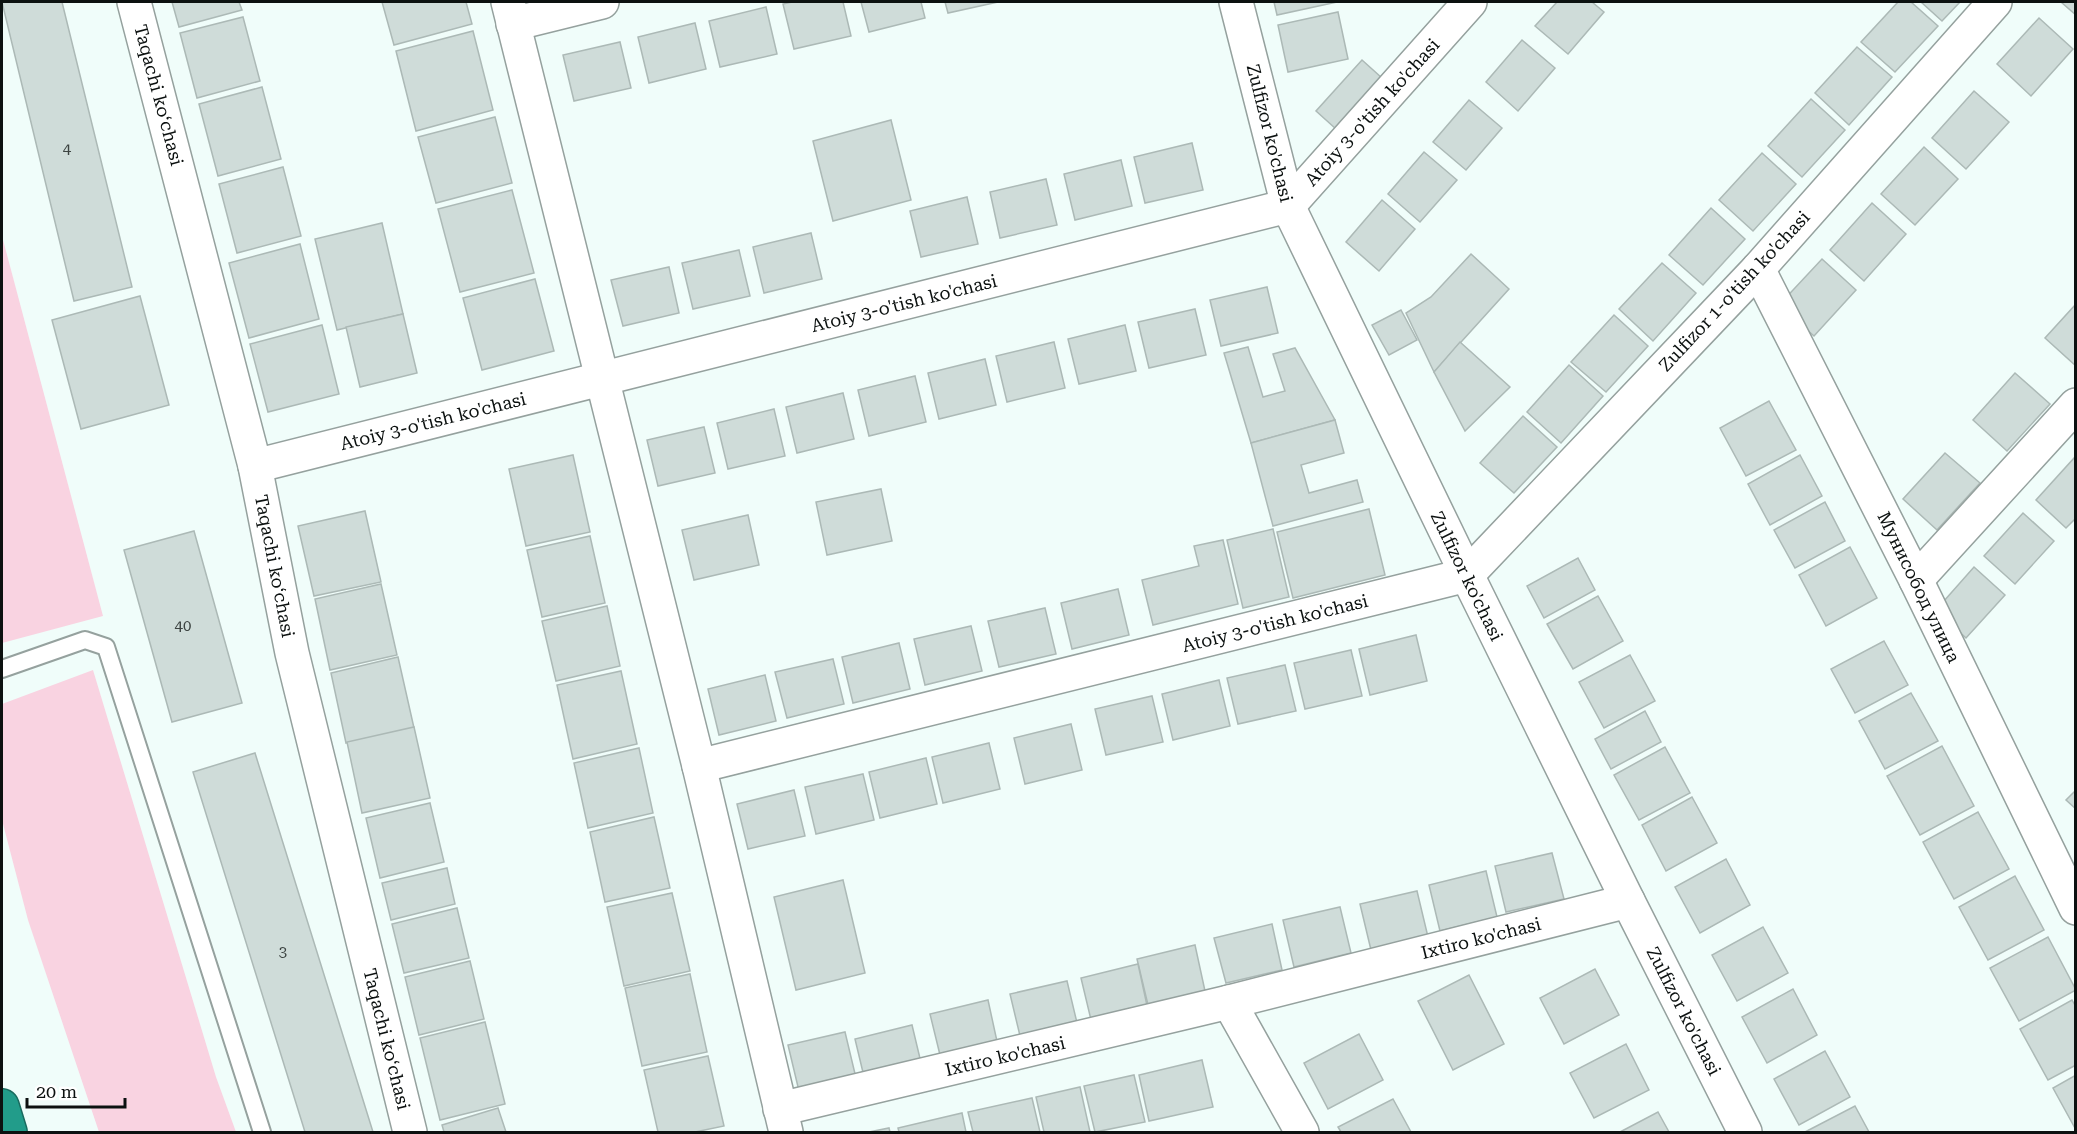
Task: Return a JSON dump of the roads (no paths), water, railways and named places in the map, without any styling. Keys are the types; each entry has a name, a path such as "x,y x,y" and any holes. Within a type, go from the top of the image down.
{"highway":[{"path":"2,1106 10,1132"}],"street":[{"name":"Taqachi koʻchasi","path":"134,2 255,466 292,653 410,1132"},
{"path":"602,2 511,13 699,766 783,1121"},
{"name":"Zulfizor ko'chasi","path":"1236,2 1288,206 1467,575 1745,1132"},
{"name":"Atoiy 3-o'tish ko'chasi","path":"255,466 1288,206 1470,2"},
{"name":"Zulfizor 1-o'tish ko'chasi","path":"1467,575 1758,269 1995,2"},
{"name":"Мунисобод улица","path":"1758,269 1916,580 2074,900"},
{"path":"1916,580 2076,405"},
{"name":"Atoiy 3-o'tish ko'chasi","path":"699,766 1467,575"},
{"name":"Ixtiro ko'chasi","path":"783,1121 1229,1002 1628,901"},
{"path":"1229,1002 1302,1132"}],"lane":[{"path":"2,669 85,640 106,647 262,1132"}]}
